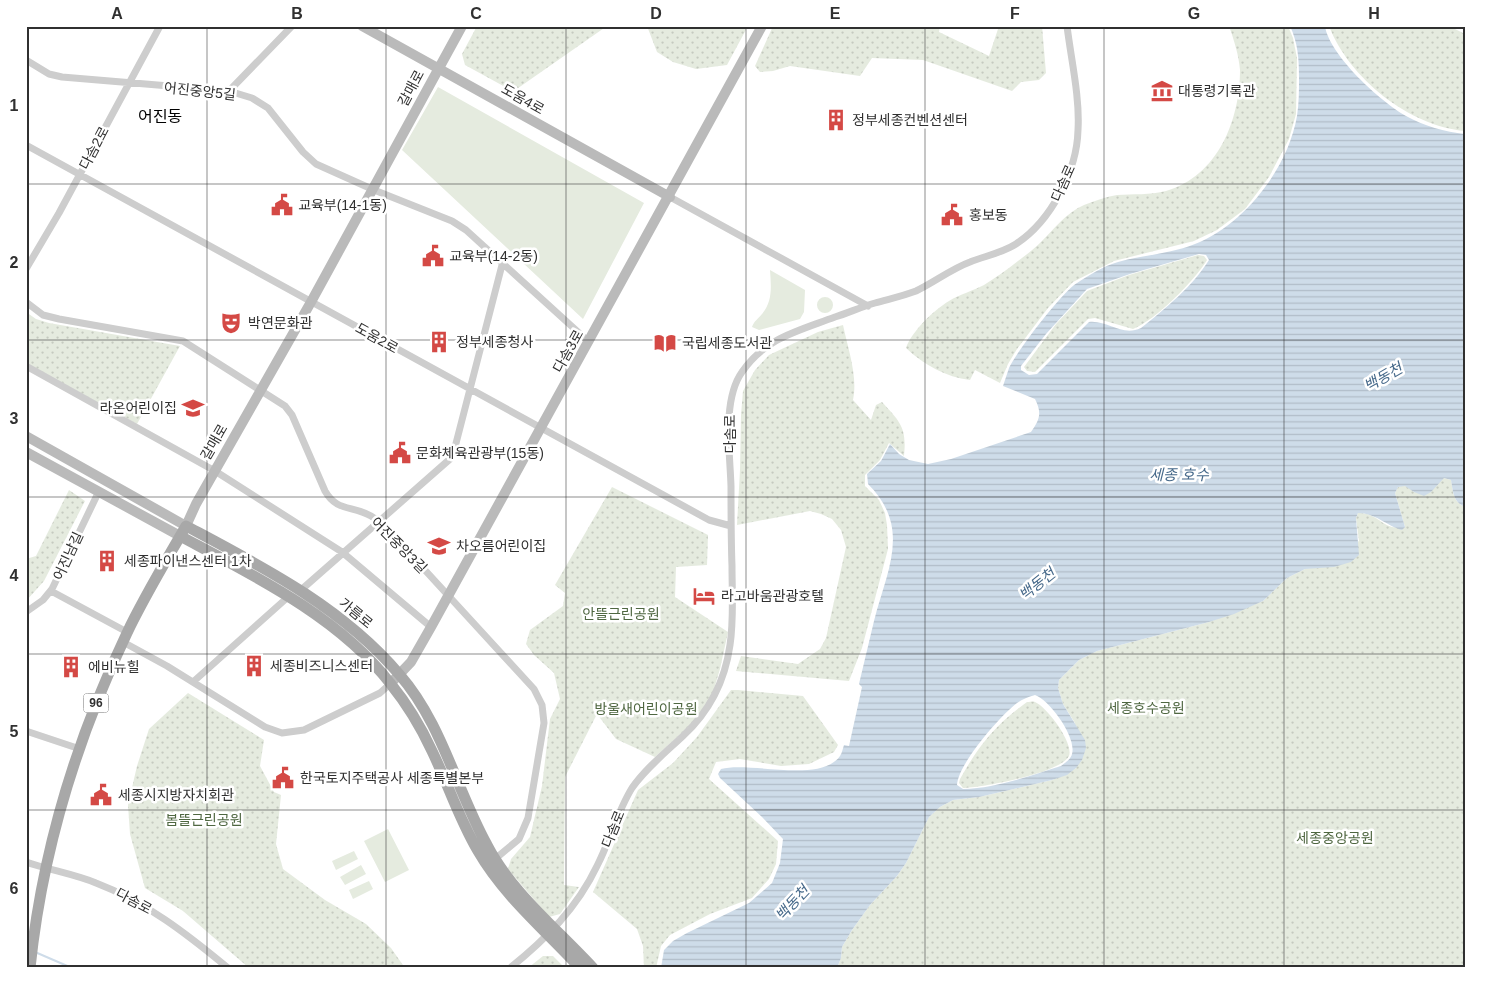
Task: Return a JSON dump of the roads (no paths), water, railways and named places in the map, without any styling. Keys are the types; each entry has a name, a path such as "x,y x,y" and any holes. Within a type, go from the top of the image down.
{"main road":[{"name":"가름로","path":"183,531 301,590 347,622 400,674 441,739 474,819 495,860 550,931"},
{"name":"가름로","path":"183,531 340,632 379,670 420,728 432,750 464,825 486,864 525,913 550,931"},
{"name":"갈매로","path":"30,968 45,869 61,808 80,749 103,686 125,637 183,531"},
{"path":"550,931 580,968"},
{"path":"550,931 593,968"}],"street":[{"name":"다솜2로","path":"26,269 160,26"},
{"path":"229,91 292,26"},
{"name":"도움4로","path":"362,26 670,197"},
{"name":"갈매로","path":"183,531 374,190 462,26"},
{"name":"다솜3로","path":"390,683 411,662 431,627 670,197 762,26"},
{"name":"다솜로","path":"510,968 535,948 573,907 587,886 612,834 622,805 634,786 649,768 708,709 718,691 726,668 731,641 729,433 731,396 738,376 772,342 868,306 914,292 968,262 996,253 1015,244 1032,231 1055,204 1067,181 1074,158 1078,132 1078,113 1067,26"},
{"name":"어진중앙5길","path":"26,60 49,74 62,78 229,91 252,98 268,108 303,152 316,164 374,190 452,221 466,230 588,342"},
{"name":"도움2로","path":"26,145 709,520 731,526"},
{"path":"670,197 868,306"},
{"path":"301,590 450,459 454,452 502,265"},
{"name":"어진중앙3길","path":"26,302 43,314 59,319 183,341 285,406 292,415 325,491 332,502 344,508 364,513 378,522 534,689 542,705 544,724 526,824 519,839 495,860"},
{"path":"26,366 215,472 342,552 431,627"},
{"name":"가름로","path":"26,436 183,531"},
{"name":"가름로","path":"26,452 99,491 183,531"},
{"name":"어진남길","path":"26,612 43,600 51,591 99,491"},
{"path":"51,591 264,727 282,733 304,730 380,692 390,683"},
{"path":"194,682 288,597"},
{"path":"26,731 80,749"},
{"name":"다솜로","path":"26,862 95,882 137,902 182,930 228,968"}],"water":[{"name":"세종 호수","path":"1290,26 1325,26 1329,38 1346,64 1383,100 1406,116 1427,126 1465,134 1465,507 1456,499 1451,480 1444,478 1431,492 1424,496 1405,486 1398,487 1395,493 1405,527 1402,530 1370,515 1358,513 1356,518 1359,555 1351,562 1334,567 1305,569 1287,578 1263,601 1234,614 1097,651 1079,660 1059,680 1058,688 1063,704 1085,740 1086,748 1082,760 1076,768 1067,775 1052,780 979,797 953,800 940,807 929,817 906,863 897,876 870,905 852,930 842,947 841,958 837,968 661,968 664,950 673,941 749,903 772,883 780,863 783,839 720,778 718,774 721,769 734,767 784,770 817,769 830,764 840,756 844,745 849,746 862,687 859,684 892,550 893,533 889,517 881,500 868,484 867,474 881,461 890,444 899,454 909,460 928,464 951,459 1031,432 1039,416 1039,408 1035,399 1003,386 1009,368 1021,349 1040,322 1061,298 1077,283 1107,266 1195,244 1231,223 1247,208 1274,174 1292,136 1297,116 1299,97 1298,51","holes":["1199,254 1206,255 1209,260 1195,279 1178,297 1141,328 1128,331 1102,323 1089,322 1037,374 1029,375 1021,370 1021,366 1046,334 1087,289","1035,695 1048,704 1061,720 1072,747 1072,754 1069,759 1061,766 1001,784 963,789 957,785 964,765 991,729 1017,703"]}],"waterway":[{"path":"35,952 72,968"}],"place":[{"name":"대통령기록관","path":"1162,91"},
{"name":"정부세종컨벤션센터","path":"836,120"},
{"name":"교육부(14-1동)","path":"282,205"},
{"name":"홍보동","path":"952,215"},
{"name":"교육부(14-2동)","path":"433,256"},
{"name":"박연문화관","path":"231,323"},
{"name":"정부세종청사","path":"439,342"},
{"name":"국립세종도서관","path":"665,343"},
{"name":"라온어린이집","path":"193,408"},
{"name":"문화체육관광부(15동)","path":"400,453"},
{"name":"차오름어린이집","path":"439,546"},
{"name":"세종파이낸스센터 1차","path":"107,561"},
{"name":"라고바움관광호텔","path":"704,596"},
{"name":"세종비즈니스센터","path":"254,666"},
{"name":"에비뉴힐","path":"71,667"},
{"name":"한국토지주택공사 세종특별본부","path":"283,778"},
{"name":"세종시지방자치회관","path":"101,795"}],"district":[{"name":"어진동","path":"160,116"}],"water label":[{"name":"백동천","path":"1383,377"},
{"name":"백동천","path":"1037,584"},
{"name":"백동천","path":"792,903"}],"park label":[{"name":"안뜰근린공원","path":"621,614"},
{"name":"세종호수공원","path":"1146,708"},
{"name":"방울새어린이공원","path":"646,709"},
{"name":"봄뜰근린공원","path":"204,820"},
{"name":"세종중앙공원","path":"1335,838"}]}
